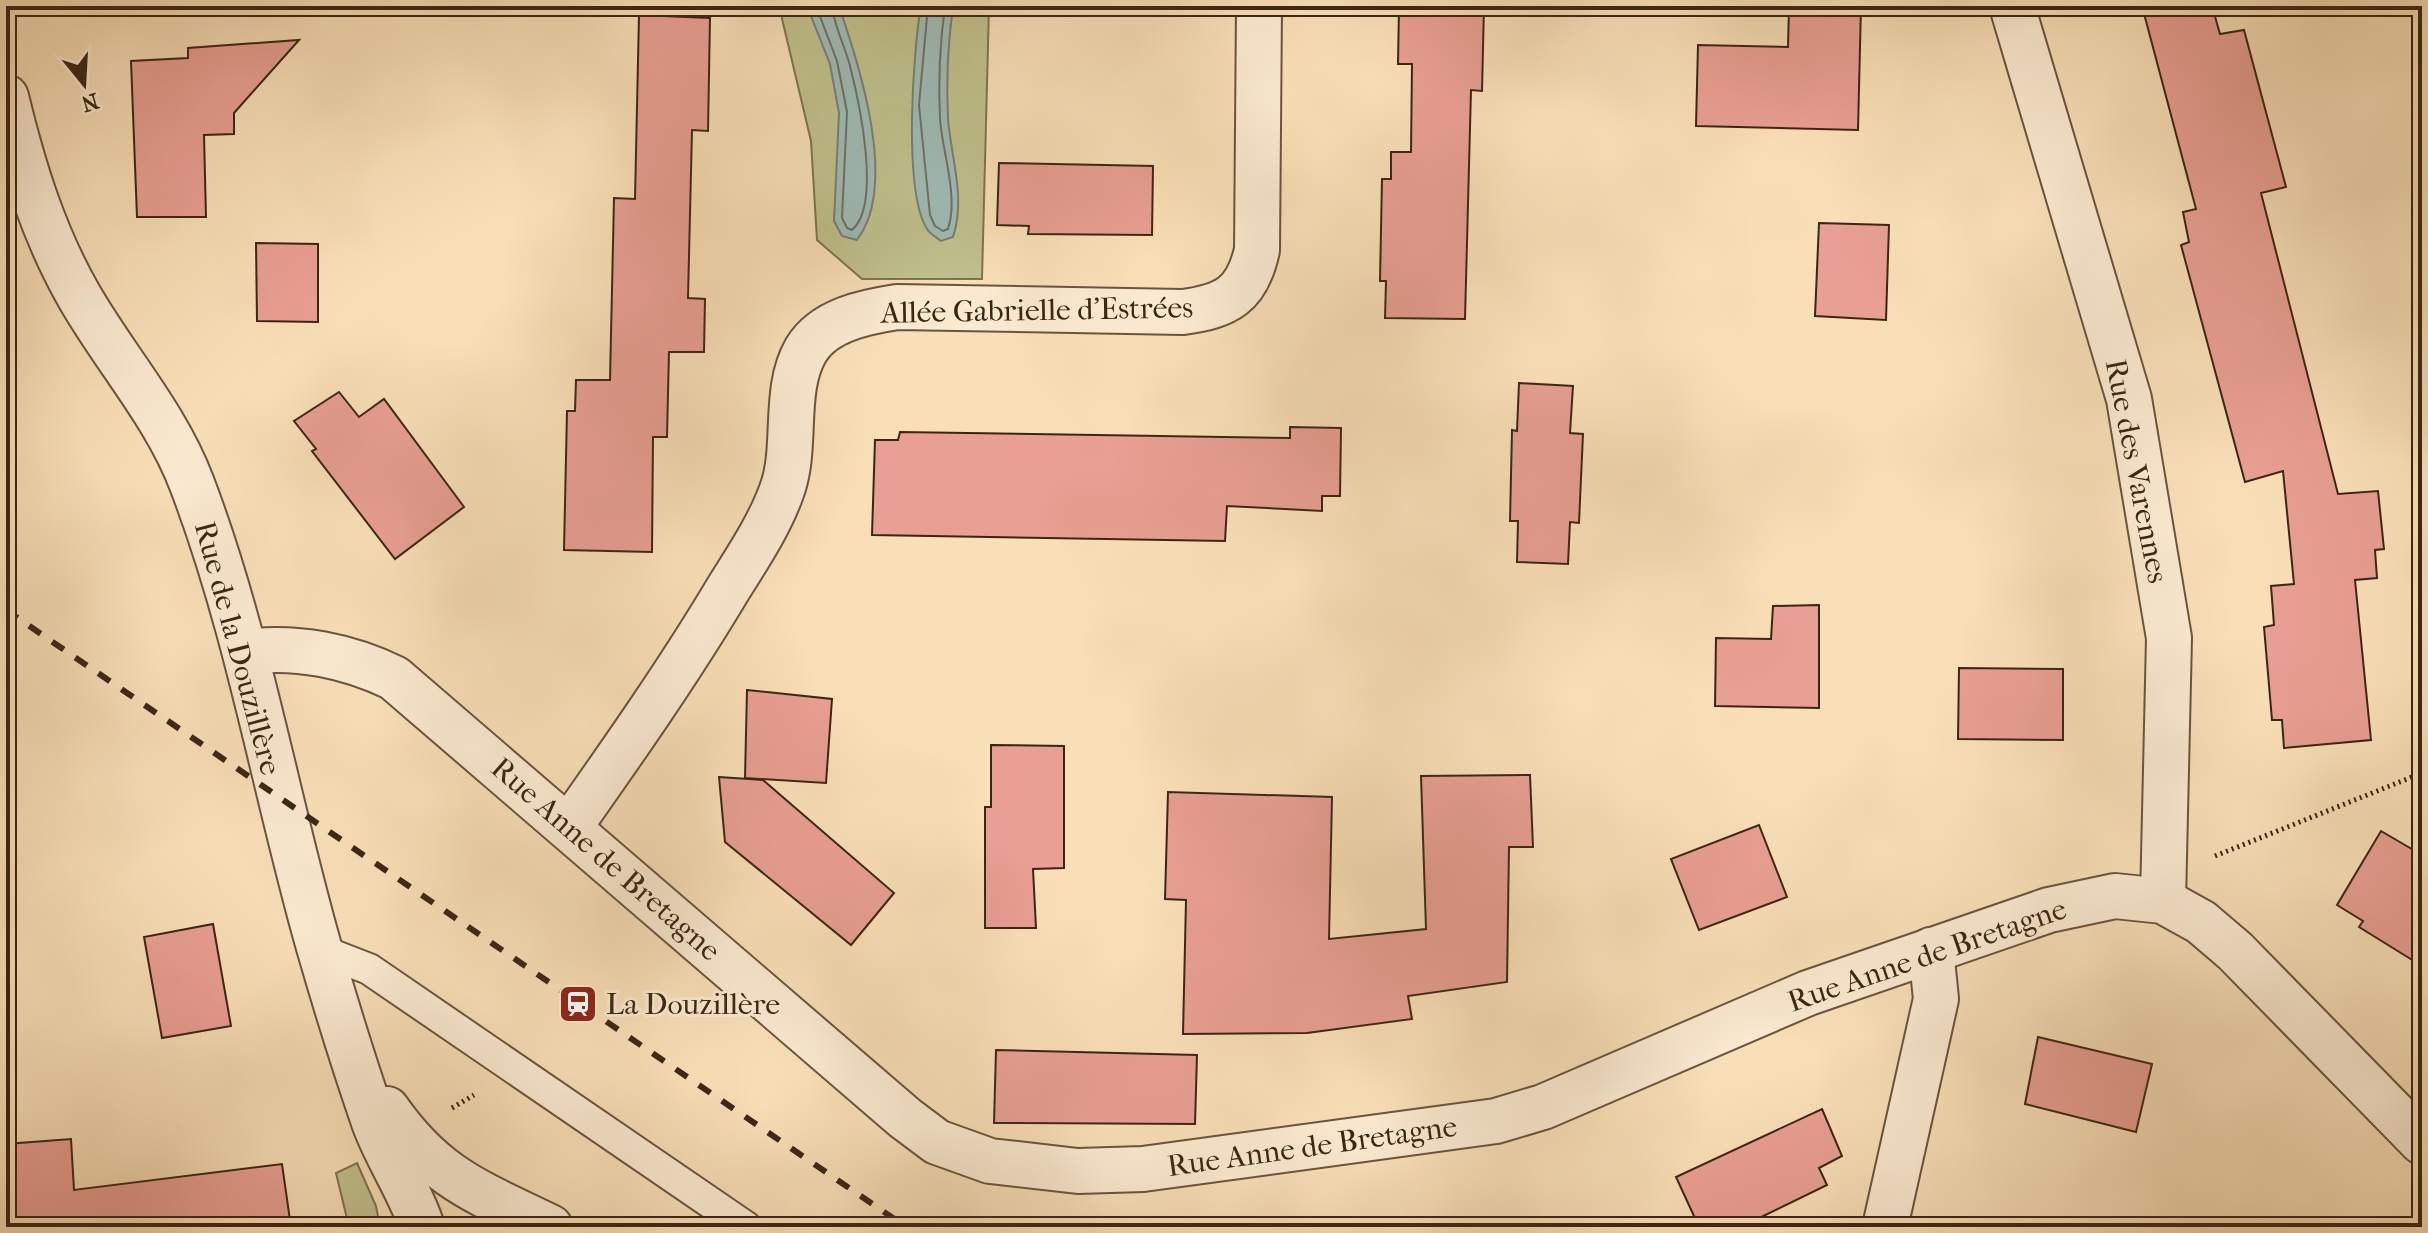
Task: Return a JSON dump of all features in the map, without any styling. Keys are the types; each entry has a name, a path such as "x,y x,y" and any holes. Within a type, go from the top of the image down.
{"street":[{"name":"Allée Gabrielle d'Estrées","path":"570,826 677,674 772,512 787,468 797,376 806,350 829,327 869,311 897,307 1183,312 1204,309 1241,291 1252,273 1257,250 1259,6"},
{"name":"Rue des Varennes","path":"2012,6 2129,399 2169,638 2163,901"},
{"name":"Rue de la Douzillère","path":"6,97 34,201 51,242 80,297 153,408 190,480 227,582 277,793 348,1045 375,1124 422,1227"},
{"name":"Rue Anne de Bretagne","path":"246,652 269,649 341,657 362,662 394,678 937,1142 990,1161 1034,1168 1143,1169 1496,1121 1543,1107 1808,993 2049,910 2115,896 2163,901 2201,922 2235,951 2422,1142"},
{"path":"1885,1227 1936,999 1931,950"},
{"name":"Rue de la Douzillère","path":"348,1045 388,1111 435,1166 470,1189 550,1227"}],"lane":[{"path":"320,950 369,969 746,1227"}],"path":[{"path":"2164,856 2212,856 2231,852 2422,773"},
{"path":"441,1114 485,1088"}],"green space":[{"path":"779,6 989,6 982,279 862,279 817,240 811,141"},
{"path":"357,1163 376,1206 380,1227 349,1227 336,1173"}],"water":[{"path":"807,6 839,6 865,92 875,158 875,189 869,217 857,240 842,236 834,221 839,113 830,64"},
{"path":"921,6 953,6 947,105 958,208 953,237 941,241 927,229 920,210 912,154 913,86"}],"building":[{"path":"1484,6 1482,91 1471,90 1465,319 1385,318 1386,281 1380,281 1382,179 1391,179 1391,152 1411,152 1412,64 1398,64 1399,7"},
{"path":"1789,6 1861,6 1858,130 1696,126 1698,45 1788,47"},
{"path":"2142,6 2212,6 2220,34 2244,30 2286,187 2261,193 2338,494 2378,491 2384,549 2375,550 2377,578 2355,580 2371,740 2284,748 2282,720 2272,720 2264,627 2274,625 2271,586 2294,584 2283,471 2245,482 2181,245 2189,242 2183,212 2196,209"},
{"path":"639,15 710,18 708,131 692,130 688,298 705,299 704,352 669,352 667,437 653,437 652,552 564,550 567,411 575,411 576,380 610,380 614,198 635,199"},
{"path":"299,40 234,113 234,134 204,135 206,217 137,217 131,61 188,58 188,48"},
{"path":"999,163 1153,166 1152,235 1028,234 1029,226 997,225"},
{"path":"1819,223 1889,225 1886,320 1815,316"},
{"path":"256,243 318,244 318,322 257,321"},
{"path":"1519,383 1573,386 1570,433 1583,434 1579,523 1570,522 1568,564 1517,562 1518,521 1510,521 1512,430 1517,431"},
{"path":"339,392 359,417 384,399 464,507 395,559 312,451 316,449 294,421"},
{"path":"1290,427 1341,428 1340,496 1322,496 1322,511 1227,506 1225,541 872,535 875,440 898,440 900,432 1290,438"},
{"path":"1819,605 1819,708 1715,706 1716,638 1771,639 1773,606"},
{"path":"1959,668 2063,669 2063,740 1958,739"},
{"path":"747,690 832,699 826,783 745,778"},
{"path":"991,745 1064,746 1064,868 1033,869 1036,928 985,928 985,807 991,807"},
{"path":"1530,775 1533,847 1509,847 1507,982 1408,996 1412,1019 1307,1033 1183,1034 1186,900 1165,899 1168,792 1332,797 1329,939 1426,929 1421,776"},
{"path":"719,777 763,780 894,893 851,945 725,842"},
{"path":"1759,825 1787,897 1699,930 1671,859"},
{"path":"2381,831 2422,855 2422,966 2359,927 2363,921 2337,905"},
{"path":"213,924 231,1026 162,1038 144,937"},
{"path":"2038,1037 2152,1064 2136,1132 2025,1104"},
{"path":"996,1050 1197,1055 1195,1124 994,1123"},
{"path":"1822,1109 1842,1156 1819,1168 1827,1185 1741,1227 1699,1227 1676,1177"},
{"path":"71,1139 74,1190 282,1164 291,1227 6,1227 6,1144"}],"railway":[{"path":"6,610 906,1227"}],"place":[{"name":"La Douzillère","path":"578,1004"}]}
